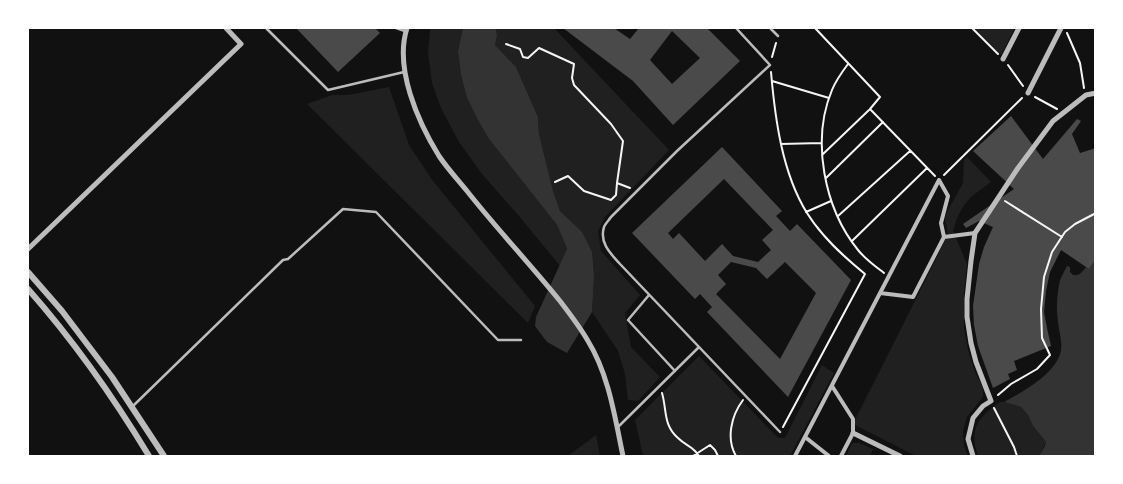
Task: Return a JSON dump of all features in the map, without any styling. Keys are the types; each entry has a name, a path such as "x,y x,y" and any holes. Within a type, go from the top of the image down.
{"street":[{"path":"28,249 241,44 226,28"},
{"path":"1003,59 1019,28"},
{"path":"1028,93 1062,28"},
{"path":"406,29 403,52 404,72 410,93 425,130 440,157 547,285 588,341 599,361 606,382 623,456"},
{"path":"973,456 968,439 973,418 983,406 991,401 976,362 967,317 967,299 975,233 1018,168 1054,121 1086,95 1096,93"},
{"path":"880,294 913,297 944,237 941,223 948,196 939,180"},
{"path":"795,456 939,180"},
{"path":"944,237 975,233"},
{"path":"28,272 62,311 112,377 164,456"},
{"path":"28,289 104,386 149,456"},
{"path":"832,386 853,418 853,433 841,456"},
{"path":"853,433 900,456"},
{"path":"805,438 829,456"}],"lane":[{"path":"266,28 328,90 404,72"},
{"path":"396,28 406,29"},
{"path":"736,28 770,65 610,216 604,228 603,240 608,250 649,295 780,432"},
{"path":"770,28 778,36"},
{"path":"132,407 283,260 288,259 344,209 376,212 498,340 521,340"},
{"path":"649,295 628,320 675,371"},
{"path":"617,428 699,348"}],"path":[{"path":"815,28 880,97 822,155"},
{"path":"1062,28 1080,63 1086,95"},
{"path":"778,36 770,65 781,144 795,189 806,212 818,229 833,246 865,274 780,432"},
{"path":"506,44 520,49 523,57 528,58 539,48 574,64 572,78 574,85 611,124 623,141 616,195 610,200 584,191 568,176 555,182"},
{"path":"848,64 839,75 828,98 821,142 826,178 831,201 852,242 872,264 889,276"},
{"path":"772,81 828,98"},
{"path":"870,109 939,180 1028,93 1064,113"},
{"path":"826,178 883,122"},
{"path":"781,144 821,142"},
{"path":"838,216 910,150"},
{"path":"852,242 927,168"},
{"path":"617,183 636,191"},
{"path":"999,197 1062,237"},
{"path":"806,212 831,201"},
{"path":"1017,456 991,401 1011,384 1037,369 1050,355 1042,338 1041,309 1044,277 1052,252 1065,232 1075,224 1096,213"},
{"path":"658,388 662,391 668,426 676,436 695,450 699,456"},
{"path":"736,456 731,438 732,422 737,407 746,396"},
{"path":"693,456 710,445 718,456"}],"shaded area":[{"path":"431,28 463,28 458,51 461,75 467,98 489,139 557,225 567,250 560,266 482,174 459,142 441,108 432,83 428,53"},
{"path":"463,28 496,28 495,45 516,67 538,117 539,134 560,211 582,232 592,252 594,278 592,312 567,353 547,342 535,326 536,317 567,249 557,225 489,139 467,98 461,75 458,51"},
{"path":"496,28 554,28 669,150 605,217 598,231 601,251 640,295 625,313 631,347 660,377 638,401 628,400 625,374 618,351 592,312 594,278 581,232 560,211 553,192 539,134 538,117 516,67 495,45"},
{"path":"973,28 1015,28 1001,55"},
{"path":"389,87 409,145 433,181 535,306 528,323 307,104 332,95 348,95"},
{"path":"967,157 991,182 972,196 964,205 953,231 967,264 964,292 964,328 968,350 975,372 983,388 983,397 967,417 963,431 964,446 968,456 916,456 853,424 948,235 945,218 963,183 964,160"},
{"path":"1095,258 1095,456 1039,456 1046,442 1021,407 1004,402 1026,389 1054,366 1061,350 1057,312 1060,280 1067,266 1070,267 1070,272 1073,275 1077,275 1086,267 1089,269"},
{"path":"699,356 778,438 785,438 822,365 834,373 790,456 643,456 635,420"},
{"path":"1000,402 1021,407 1028,415 1033,426 1046,442 1039,456 978,456 974,438 977,425 986,413"},
{"path":"596,435 600,456 568,456"},
{"path":"852,443 859,443 873,449 870,456 846,456"}],"building":[{"path":"296,28 375,28 380,33 338,72"},
{"path":"563,28 614,28 630,39 639,28 707,28 740,61 673,125 633,81","holes":["672,31 700,58 672,84 650,60"]},
{"path":"1011,116 1043,159 1077,119 1081,121 1072,134 1080,153 1096,148 1096,258 1089,269 1061,250 1050,272 1046,291 1044,312 1051,346 1014,361 1017,370 1008,374 1010,379 993,388 978,346 973,306 979,264 993,227 979,221 966,228 963,224 1014,189 973,151"},
{"path":"722,147 782,211 776,216 790,231 797,224 851,280 788,397 707,312 712,307 700,294 695,299 632,233","holes":["724,179 773,230 762,240 771,250 758,262 733,256 722,244 705,261 679,233 673,239 668,233","731,262 756,268 767,279 785,262 816,293 780,359 716,294 726,284 718,275"]}]}
